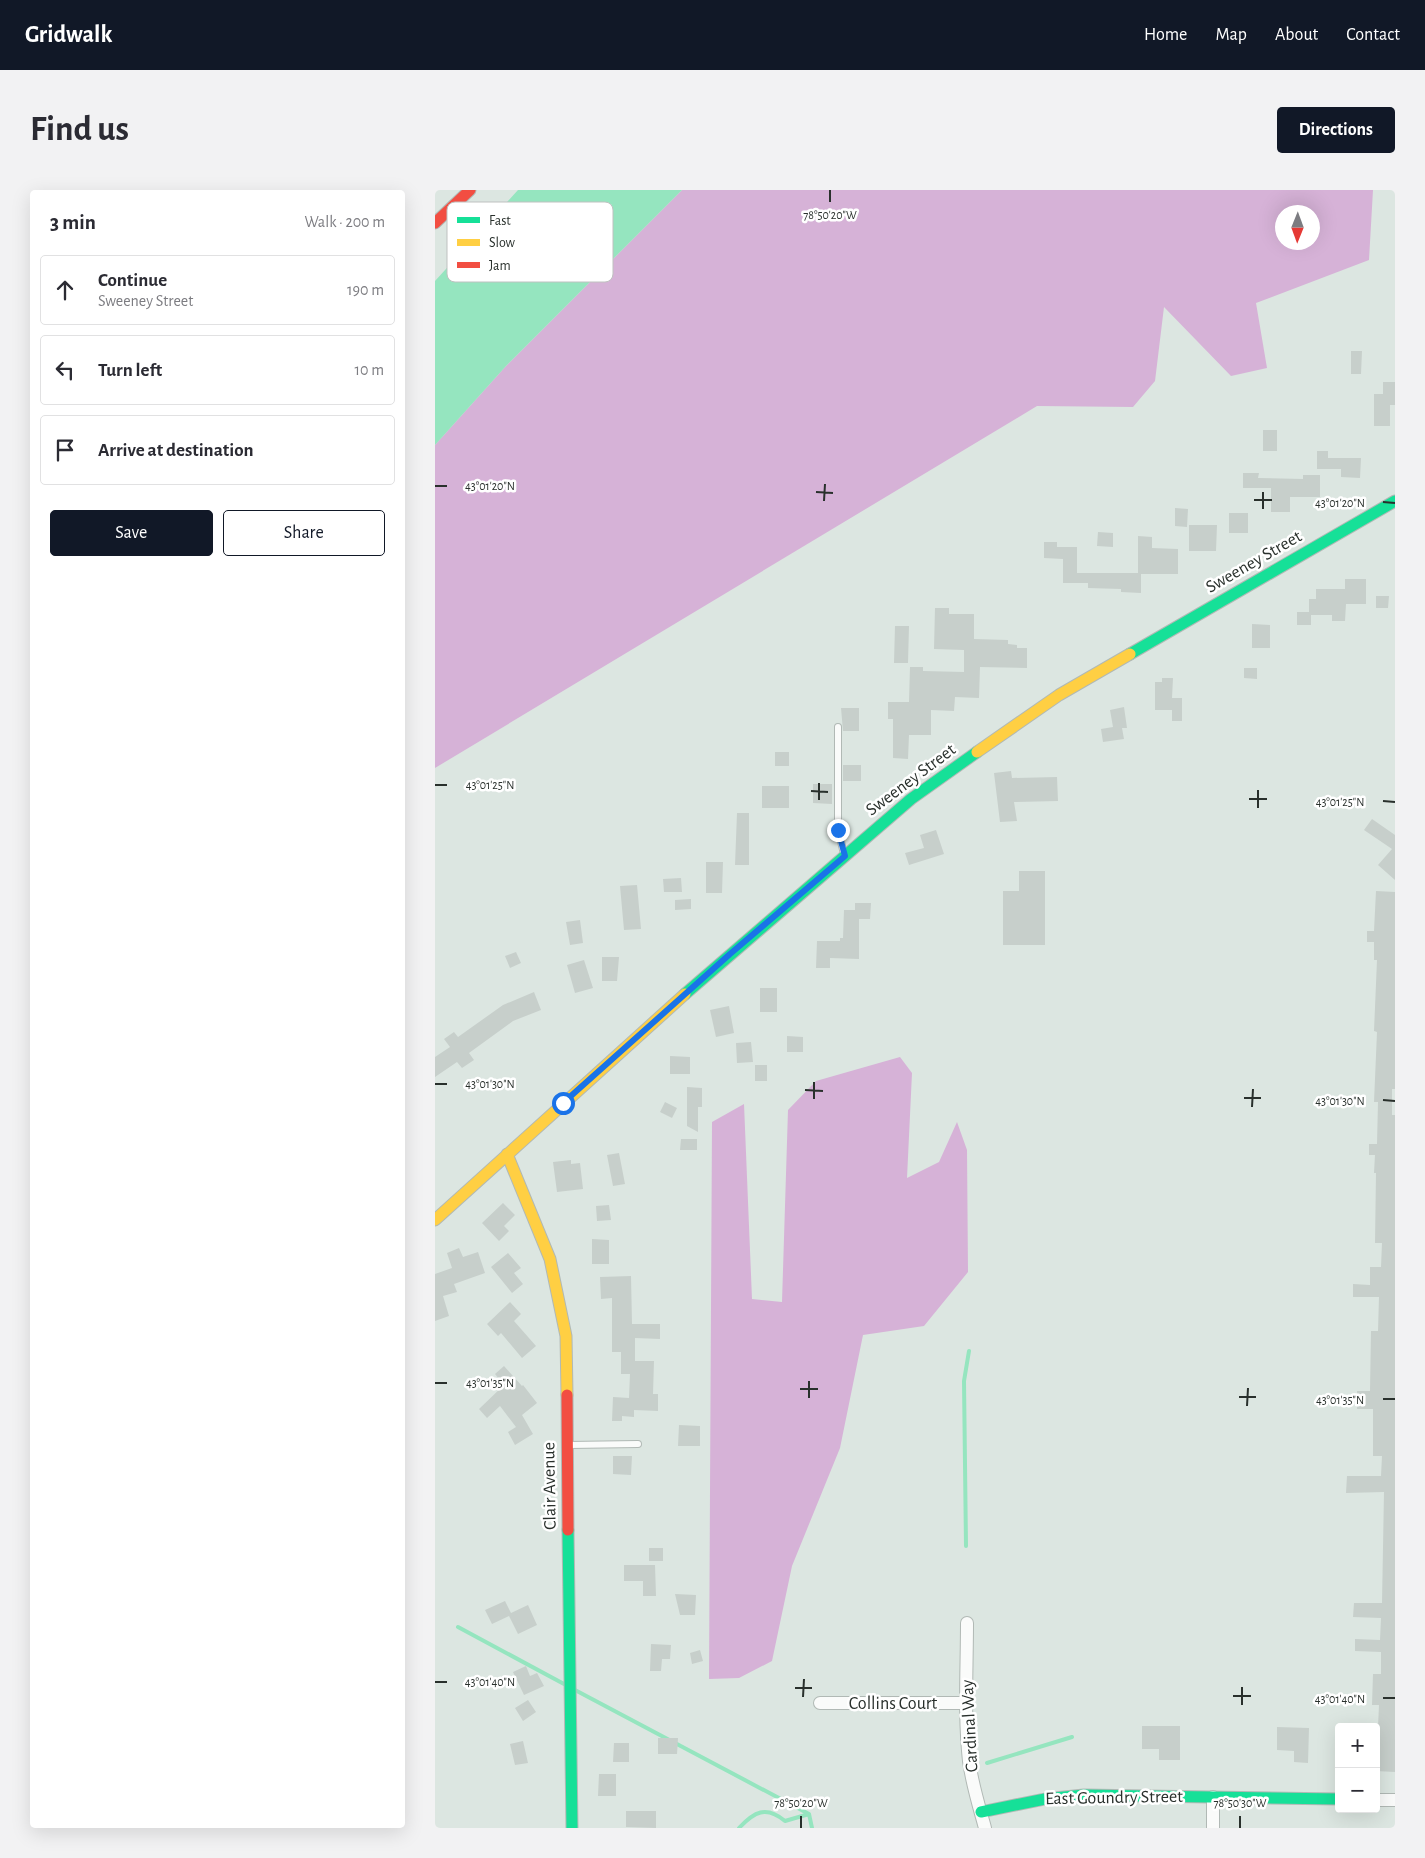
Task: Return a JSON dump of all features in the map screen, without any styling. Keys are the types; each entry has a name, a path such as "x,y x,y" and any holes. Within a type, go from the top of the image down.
{"street":[{"path":"457,202 470,190"},
{"path":"435,223 447,212"},
{"name":"Sweeney Street","path":"435,1220 724,960 911,799 1059,695 1395,501"},
{"name":"Clair Avenue","path":"507,1154 550,1259 566,1336 572,1828"},
{"name":"Cardinal Way","path":"967,1623 969,1761 985,1828"},
{"name":"Collins Court","path":"821,1703 967,1703"},
{"name":"East Goundry Street","path":"981,1812 1025,1801 1064,1796 1335,1799"},
{"path":"1213,1797 1213,1828"},
{"path":"1380,1800 1395,1800"}],"lane":[{"path":"838,728 838,830 845,856"},
{"path":"567,1445 638,1444"}],"shaded area":[{"path":"518,190 682,190 613,259 613,202 507,202"},
{"path":"682,190 1373,190 1369,260 1256,303 1267,368 1231,376 1164,307 1155,381 1133,407 1037,406 435,768 435,445 506,366 590,282 613,282 613,259"},
{"path":"447,268 447,282 590,282 506,366 435,445 435,281"},
{"path":"900,1057 912,1073 907,1178 939,1162 957,1122 967,1150 968,1272 924,1326 863,1335 840,1448 792,1566 772,1661 739,1678 709,1679 712,1122 744,1104 752,1299 782,1302 788,1110 816,1081"}],"building":[{"path":"1351,351 1362,351 1361,374 1351,374"},
{"path":"1383,382 1395,382 1395,405 1390,405 1390,426 1374,426 1374,394 1383,394"},
{"path":"1263,430 1277,430 1277,451 1263,451"},
{"path":"1317,451 1328,451 1328,458 1361,458 1360,478 1341,477 1341,469 1317,469"},
{"path":"1243,473 1259,473 1258,478 1303,479 1303,475 1320,475 1320,497 1290,497 1290,512 1271,512 1271,488 1243,488"},
{"path":"1175,508 1188,509 1187,527 1175,526"},
{"path":"1229,513 1248,513 1248,533 1229,533"},
{"path":"1189,525 1217,525 1216,551 1189,551"},
{"path":"1098,532 1113,533 1113,547 1097,546"},
{"path":"1138,536 1152,537 1152,548 1178,549 1178,574 1141,574 1141,593 1121,592 1121,589 1088,588 1088,583 1063,583 1063,559 1044,558 1044,542 1057,542 1057,547 1077,547 1077,573 1138,573"},
{"path":"1345,579 1366,579 1366,604 1346,604 1345,621 1332,621 1332,615 1311,615 1311,625 1297,625 1297,612 1309,612 1309,599 1316,599 1316,589 1345,589"},
{"path":"1376,596 1389,596 1388,608 1376,608"},
{"path":"935,608 949,608 949,614 974,614 974,639 1008,640 1008,644 1017,645 1017,648 1027,648 1027,668 980,667 979,698 955,697 954,711 931,710 931,735 909,735 908,759 893,758 893,719 888,719 888,702 909,702 910,667 923,667 923,671 964,672 964,650 934,649"},
{"path":"1252,624 1270,625 1270,648 1252,648"},
{"path":"895,626 909,626 908,663 894,663"},
{"path":"1244,668 1257,668 1257,679 1244,678"},
{"path":"1162,678 1173,678 1172,698 1182,698 1182,721 1172,721 1172,710 1155,710 1155,682 1162,682"},
{"path":"1124,707 1127,728 1122,728 1124,739 1103,742 1101,729 1113,727 1110,710"},
{"path":"841,708 859,708 859,731 843,731"},
{"path":"775,752 789,752 789,766 775,766"},
{"path":"843,765 861,765 861,781 843,781"},
{"path":"1011,771 1012,778 1057,777 1058,801 1014,802 1017,821 1000,822 994,773"},
{"path":"813,784 832,784 832,804 813,803"},
{"path":"762,786 789,786 789,808 762,808"},
{"path":"737,813 749,813 749,865 735,865"},
{"path":"1372,819 1395,835 1395,880 1378,865 1392,849 1364,830"},
{"path":"936,830 944,854 909,865 905,853 924,848 920,835"},
{"path":"706,862 723,862 722,893 706,893"},
{"path":"1019,871 1045,871 1045,945 1003,945 1003,891 1019,891"},
{"path":"681,878 682,892 664,892 663,879"},
{"path":"637,885 641,929 624,930 620,886"},
{"path":"1376,891 1395,892 1395,1089 1392,1089 1392,1115 1395,1115 1395,1772 1380,1771 1379,1705 1372,1705 1373,1674 1381,1674 1381,1652 1355,1651 1355,1639 1380,1640 1381,1618 1353,1617 1354,1603 1382,1603 1384,1492 1346,1493 1347,1476 1381,1476 1382,1456 1373,1456 1373,1409 1357,1409 1357,1391 1370,1391 1371,1331 1378,1331 1379,1297 1353,1297 1353,1284 1370,1285 1370,1267 1381,1267 1382,1243 1375,1243 1375,1155 1369,1155 1369,1144 1377,1144 1378,1102 1374,1102 1377,1032 1374,1031 1377,960 1374,960 1374,942 1367,942 1367,931 1374,931"},
{"path":"691,899 691,909 675,910 675,900"},
{"path":"855,903 871,903 870,919 859,919 859,959 830,958 830,968 816,968 817,941 840,941 840,938 843,938 844,910 855,910"},
{"path":"580,920 583,943 570,945 566,922"},
{"path":"516,952 521,963 510,968 505,956"},
{"path":"602,957 619,957 617,981 602,981"},
{"path":"584,960 593,988 575,993 567,965"},
{"path":"760,988 777,988 777,1012 760,1012"},
{"path":"534,992 541,1010 513,1021 469,1053 474,1060 462,1068 457,1062 435,1077 435,1057 450,1047 444,1039 454,1032 458,1037 503,1005"},
{"path":"729,1006 734,1033 716,1037 710,1010"},
{"path":"787,1036 803,1037 803,1052 787,1052"},
{"path":"751,1042 753,1062 737,1063 736,1043"},
{"path":"670,1056 690,1057 690,1074 670,1074"},
{"path":"755,1065 767,1065 767,1081 755,1081"},
{"path":"687,1087 702,1088 702,1107 698,1107 698,1132 687,1126"},
{"path":"665,1102 677,1108 672,1118 660,1112"},
{"path":"681,1139 697,1139 697,1150 680,1150"},
{"path":"619,1153 625,1184 613,1186 607,1155"},
{"path":"571,1160 571,1164 580,1163 583,1189 557,1192 553,1162"},
{"path":"503,1203 515,1215 504,1226 509,1231 499,1241 482,1223"},
{"path":"609,1205 611,1220 597,1221 596,1206"},
{"path":"592,1239 609,1240 609,1264 592,1264"},
{"path":"459,1248 463,1257 478,1252 485,1273 454,1284 457,1292 443,1296 449,1316 435,1321 435,1274 452,1268 447,1253"},
{"path":"508,1253 521,1268 514,1273 523,1284 512,1293 491,1267"},
{"path":"631,1276 632,1324 660,1324 660,1339 635,1338 635,1361 654,1361 653,1394 658,1394 658,1411 634,1410 634,1417 622,1416 622,1421 612,1421 613,1397 629,1398 630,1374 621,1374 621,1352 612,1352 612,1298 601,1299 600,1277"},
{"path":"510,1302 521,1314 514,1321 536,1346 522,1358 501,1333 498,1336 487,1324"},
{"path":"504,1366 523,1385 537,1403 522,1415 533,1434 515,1445 508,1432 516,1427 500,1406 487,1418 479,1409 504,1385 495,1374"},
{"path":"679,1425 700,1426 700,1446 678,1446"},
{"path":"613,1456 632,1456 631,1475 613,1474"},
{"path":"649,1548 663,1548 663,1561 649,1561"},
{"path":"624,1565 655,1565 656,1596 643,1596 643,1581 624,1581"},
{"path":"675,1594 696,1595 695,1615 680,1615"},
{"path":"505,1601 511,1613 528,1605 537,1625 518,1634 509,1616 492,1624 485,1610"},
{"path":"651,1644 671,1645 670,1659 662,1659 661,1671 650,1671"},
{"path":"700,1650 703,1661 692,1664 690,1653"},
{"path":"526,1666 530,1676 537,1673 544,1686 524,1695 513,1672"},
{"path":"528,1700 536,1712 523,1721 515,1708"},
{"path":"1142,1726 1180,1726 1180,1760 1159,1760 1159,1749 1142,1749"},
{"path":"1277,1727 1309,1728 1308,1763 1294,1762 1294,1751 1277,1750"},
{"path":"658,1738 678,1738 677,1754 658,1754"},
{"path":"523,1741 528,1763 515,1765 510,1744"},
{"path":"614,1743 629,1743 629,1762 613,1762"},
{"path":"599,1774 616,1774 616,1796 598,1796"},
{"path":"626,1811 656,1811 656,1828 626,1827"}],"waterway":[{"path":"966,1546 964,1381 969,1351"},
{"path":"458,1627 564,1684"},
{"path":"575,1690 809,1814 785,1821 772,1813 761,1812 750,1818 739,1828"},
{"path":"987,1763 1072,1737"},
{"path":"809,1814 812,1828"}],"traffic: fast":[{"path":"1130,654 1395,501"},
{"path":"685,994 911,799 977,752"},
{"path":"568,1530 572,1828"},
{"path":"981,1812 1045,1799 1084,1795 1335,1799"}],"traffic: slow":[{"path":"977,752 1059,695 1130,654"},
{"path":"435,1220 685,994"},
{"path":"507,1154 550,1259 566,1336 567,1395"}],"traffic: jam":[{"path":"457,202 470,190"},
{"path":"435,223 447,212"},
{"path":"567,1395 568,1530"}],"route":[{"path":"563,1103 730,954 845,856 838,830"}]}
